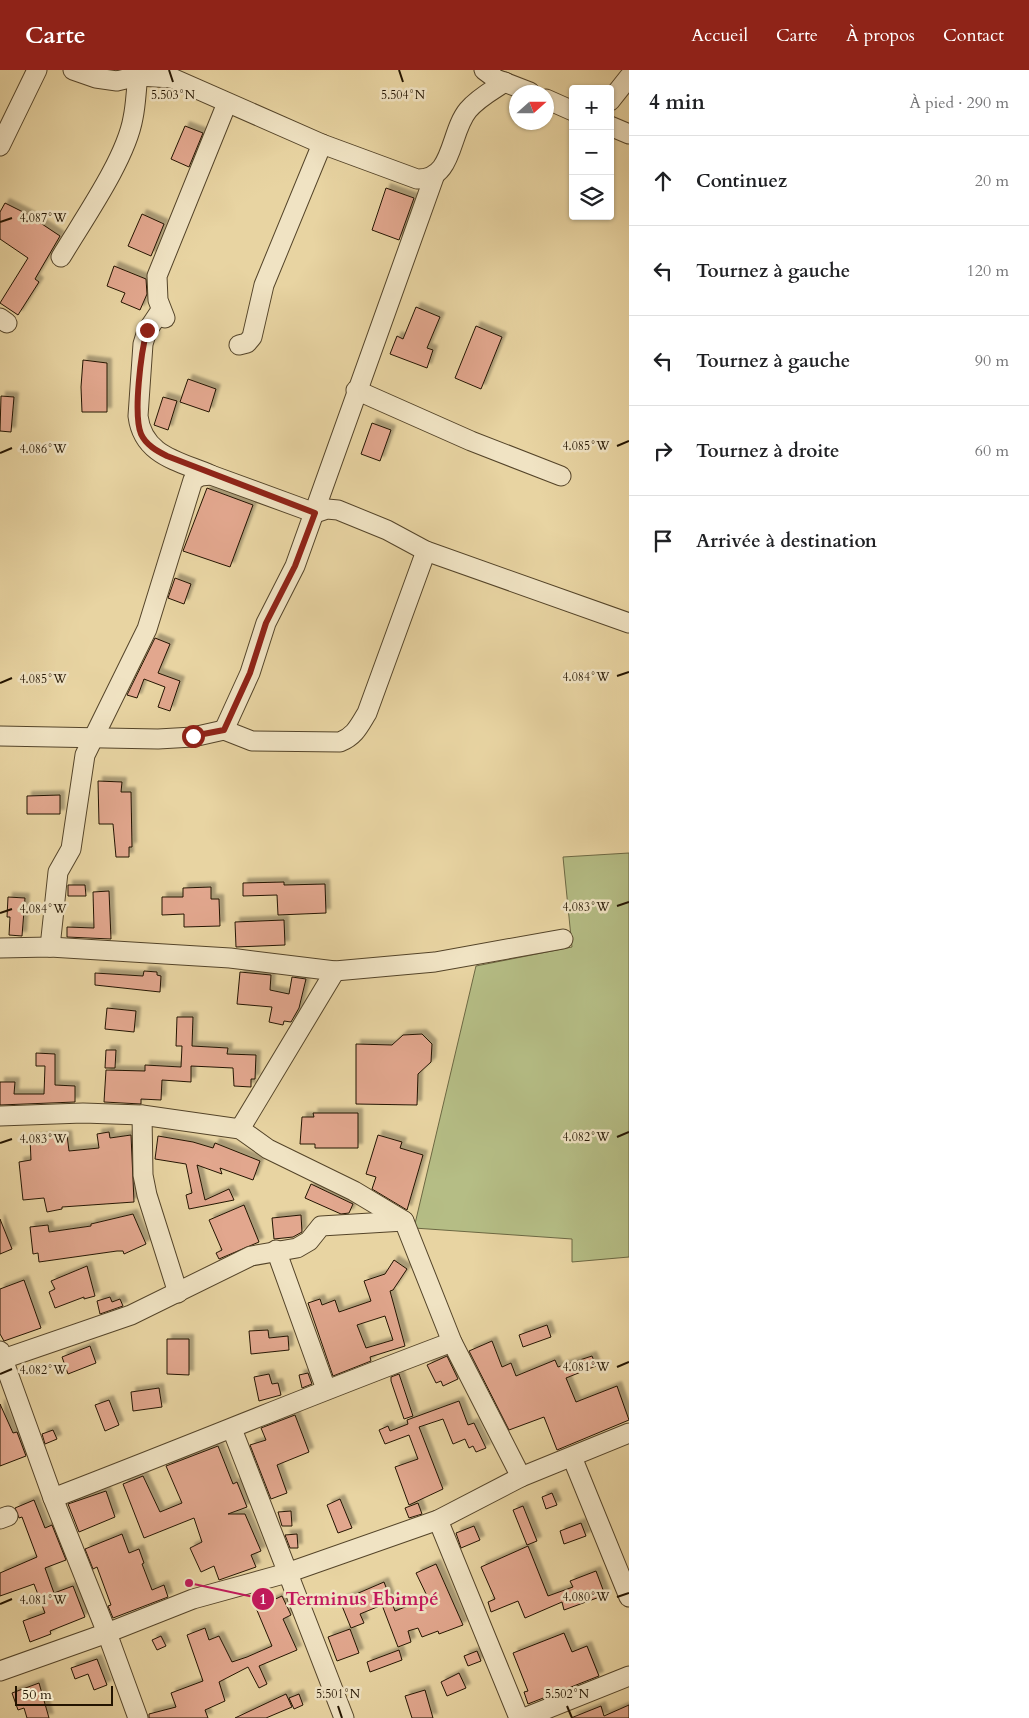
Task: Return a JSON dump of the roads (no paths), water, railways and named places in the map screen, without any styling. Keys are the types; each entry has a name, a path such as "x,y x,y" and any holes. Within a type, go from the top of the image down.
{"street":[{"path":"0,146 37,70"},
{"path":"73,70 96,78 117,81 138,76 172,78 191,84 227,103 322,144 418,179 434,177 442,171 459,127 468,111 480,99 505,82"},
{"path":"484,70 496,79 512,85"},
{"path":"61,257 102,188 127,136 133,119 138,76"},
{"path":"614,96 629,77"},
{"path":"554,102 569,108"},
{"path":"227,103 157,276 156,290 163,314 147,330 143,344 138,416 139,427 147,442 155,450 211,474 315,513 327,509 338,510 387,530 426,551 629,624"},
{"path":"614,128 629,134"},
{"path":"239,345 247,342 252,337 264,285 322,144"},
{"path":"224,730 250,673 266,623 295,566 315,513 356,390 399,280 434,177"},
{"path":"356,390 471,441 561,476"},
{"path":"50,947 58,872 71,849 85,756 147,630 193,480 211,474"},
{"path":"0,736 175,738 224,730 252,741 340,742 356,732 367,713 426,551"},
{"path":"0,948 50,947 230,958 335,971 435,962 563,939"},
{"path":"240,1129 335,971"},
{"path":"0,1116 83,1113 142,1115 240,1129 268,1149 354,1191 404,1221 452,1342 521,1477"},
{"path":"142,1115 143,1175 147,1195 178,1293"},
{"path":"138,1718 108,1633 53,1498 1,1357 131,1315 251,1256 276,1250 286,1251 297,1248 309,1241 321,1226 404,1221"},
{"path":"276,1250 326,1389"},
{"path":"53,1498 232,1429 326,1389 452,1342"},
{"path":"232,1429 344,1718"},
{"path":"0,1671 108,1633 193,1599 288,1573 438,1520 521,1477 629,1433"},
{"path":"572,1457 629,1597"},
{"path":"438,1520 519,1718"},
{"path":"524,1718 629,1676"}],"place":[{"name":"Terminus Ebimpé","path":"189,1583"}]}
